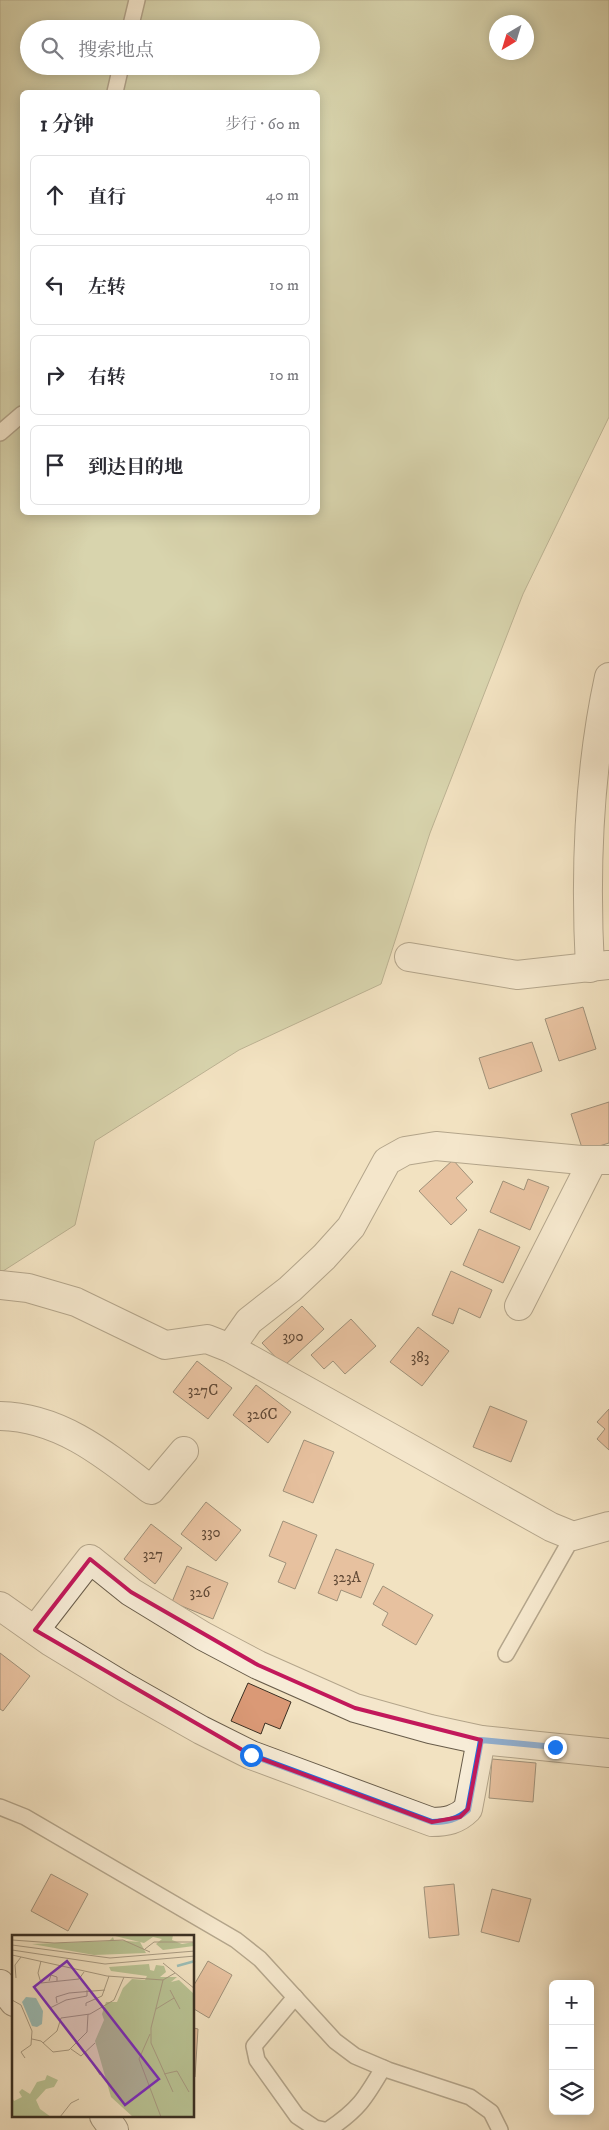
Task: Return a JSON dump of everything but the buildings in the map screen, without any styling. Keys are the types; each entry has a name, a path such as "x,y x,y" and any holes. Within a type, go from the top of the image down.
{"street":[{"path":"409,957 516,975 600,966 587,908 593,794 609,677"},
{"path":"230,1348 249,1321 290,1289 324,1257 351,1227 387,1161 405,1151 436,1146 601,1160 519,1306"},
{"path":"0,1285 28,1288 76,1302 165,1345 207,1339 230,1348 551,1527 573,1536 609,1526"},
{"path":"0,1416 15,1416 64,1430 104,1452 151,1490 184,1452"},
{"path":"35,1630 90,1559 131,1592 203,1636 258,1666 355,1708 430,1729 481,1740 609,1753"},
{"path":"0,1606 125,1687 251,1755 432,1822 447,1822 460,1817 468,1810 481,1740"},
{"path":"0,1984 12,1999"},
{"path":"105,2118 114,2130"}],"lane":[{"path":"132,20 137,0"},
{"path":"115,90 119,75"},
{"path":"0,433 20,416"},
{"path":"506,1654 573,1536"},
{"path":"0,1807 25,1817 236,1940 260,1959 335,2042 355,2056 383,2068 470,2098 491,2112 500,2130"},
{"path":"295,1997 254,2046 257,2060 297,2116 315,2128 324,2130"},
{"path":"328,2130 345,2119 363,2102 383,2068"}],"highlighted area":[{"path":"90,1559 131,1592 258,1665 355,1708 481,1740 468,1809 460,1817 432,1822 251,1755 35,1630"}],"green space":[{"path":"0,0 609,0 609,417 523,594 430,833 381,984 239,1050 95,1141 75,1225 0,1273"}],"route":[{"path":"251,1755 432,1822 447,1822 460,1817 468,1810 481,1740 555,1747"}]}
